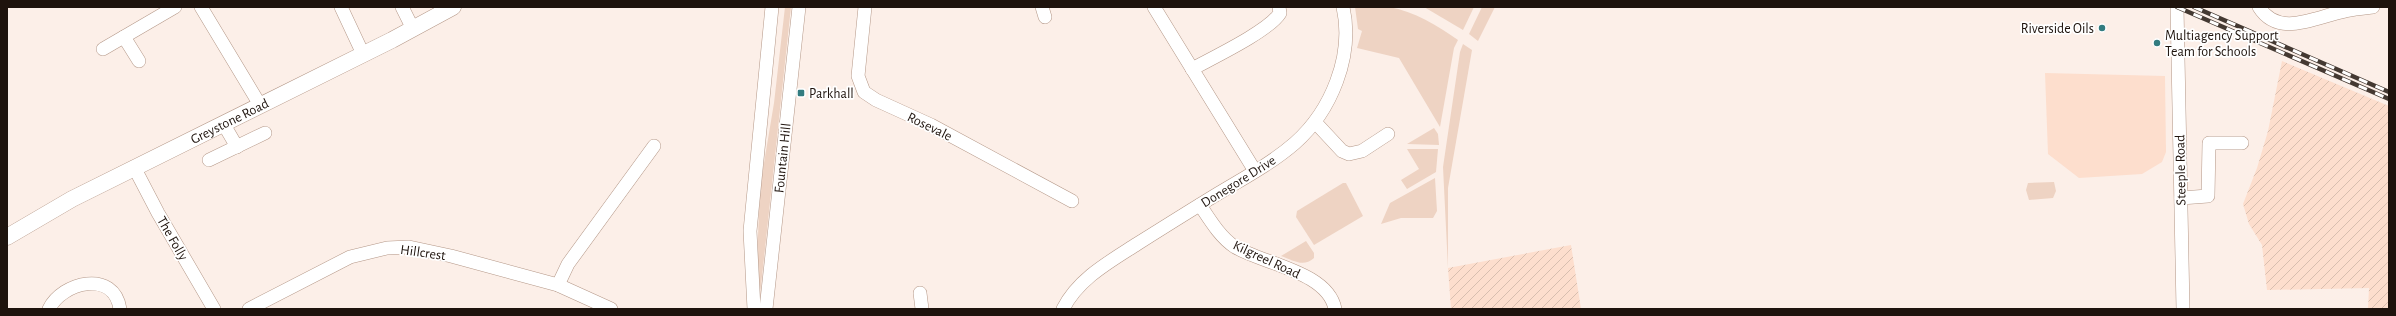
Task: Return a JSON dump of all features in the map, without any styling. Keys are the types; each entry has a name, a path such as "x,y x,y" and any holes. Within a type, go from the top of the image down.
{"main road":[{"name":"Greystone Road","path":"9,231 134,167 413,29 453,7"}],"street":[{"path":"103,49 174,7"},
{"path":"201,7 260,105"},
{"path":"342,7 363,54"},
{"path":"402,7 413,29"},
{"name":"Fountain Hill","path":"754,309 750,231 772,7"},
{"name":"Fountain Hill","path":"766,309 799,7"},
{"name":"Rosevale","path":"865,7 858,76 864,92 876,100 931,125 1072,201"},
{"path":"1154,7 1255,171"},
{"path":"1192,69 1234,46 1274,21 1280,13 1279,7"},
{"name":"Donegore Drive","path":"1063,309 1073,293 1096,272 1291,147 1315,122 1332,92 1342,64 1346,27 1343,7"},
{"name":"Steeple Road","path":"2177,7 2183,309"},
{"path":"2259,7 2270,18 2283,24 2312,20 2345,11 2373,7"},
{"path":"124,37 138,61"},
{"path":"1315,122 1342,150 1349,154 1359,152 1388,134"},
{"path":"223,124 236,147"},
{"path":"209,160 265,133"},
{"path":"2181,198 2208,196 2209,144 2242,143"},
{"path":"558,285 568,264 654,146"},
{"name":"The Folly","path":"134,167 158,213 214,309"},
{"name":"Kilgreel Road","path":"1200,205 1220,233 1231,243 1318,283 1330,295 1335,309"},
{"name":"Hillcrest","path":"249,309 350,257 387,248 418,248 558,285 611,309"},
{"path":"49,309 55,301 70,290 96,283 112,289 118,300 120,309"},
{"path":"920,293 922,309"}],"shaded area":[{"path":"785,7 791,7 760,295 757,261 760,187 774,103"},
{"path":"1355,7 1389,7 1408,12 1434,24 1458,40 1454,48 1440,127 1399,58 1357,48 1362,31 1358,29"},
{"path":"1424,7 1474,7 1463,30"},
{"path":"1482,7 1495,7 1478,41 1469,34"},
{"path":"1463,44 1472,50 1448,188 1448,268 1443,167 1460,52"},
{"path":"2282,61 2389,106 2389,309 2368,309 2369,288 2267,290 2262,245 2249,224 2243,204 2257,168 2268,131"},
{"path":"2045,73 2165,76 2166,152 2162,162 2142,174 2079,178 2048,154"},
{"path":"1434,128 1438,134 1439,145 1407,144"},
{"path":"1407,149 1438,149 1436,172 1407,189 1401,180 1419,169"},
{"path":"1435,178 1437,211 1433,218 1401,218 1381,224 1390,203"},
{"path":"2054,182 2056,191 2053,198 2029,200 2026,190 2028,183"},
{"path":"1343,183 1346,183 1363,216 1314,245 1296,217 1297,211"},
{"path":"1306,241 1314,253 1314,258 1310,261 1302,263 1281,256"},
{"path":"1571,245 1581,309 1451,309 1448,268"}],"railway":[{"path":"2177,7 2389,99"},
{"path":"2194,7 2389,92"}],"place":[{"name":"Riverside Oils","path":"2102,28"},
{"name":"Multiagency Support Team for Schools","path":"2157,43"},
{"name":"Parkhall","path":"801,93"}]}
